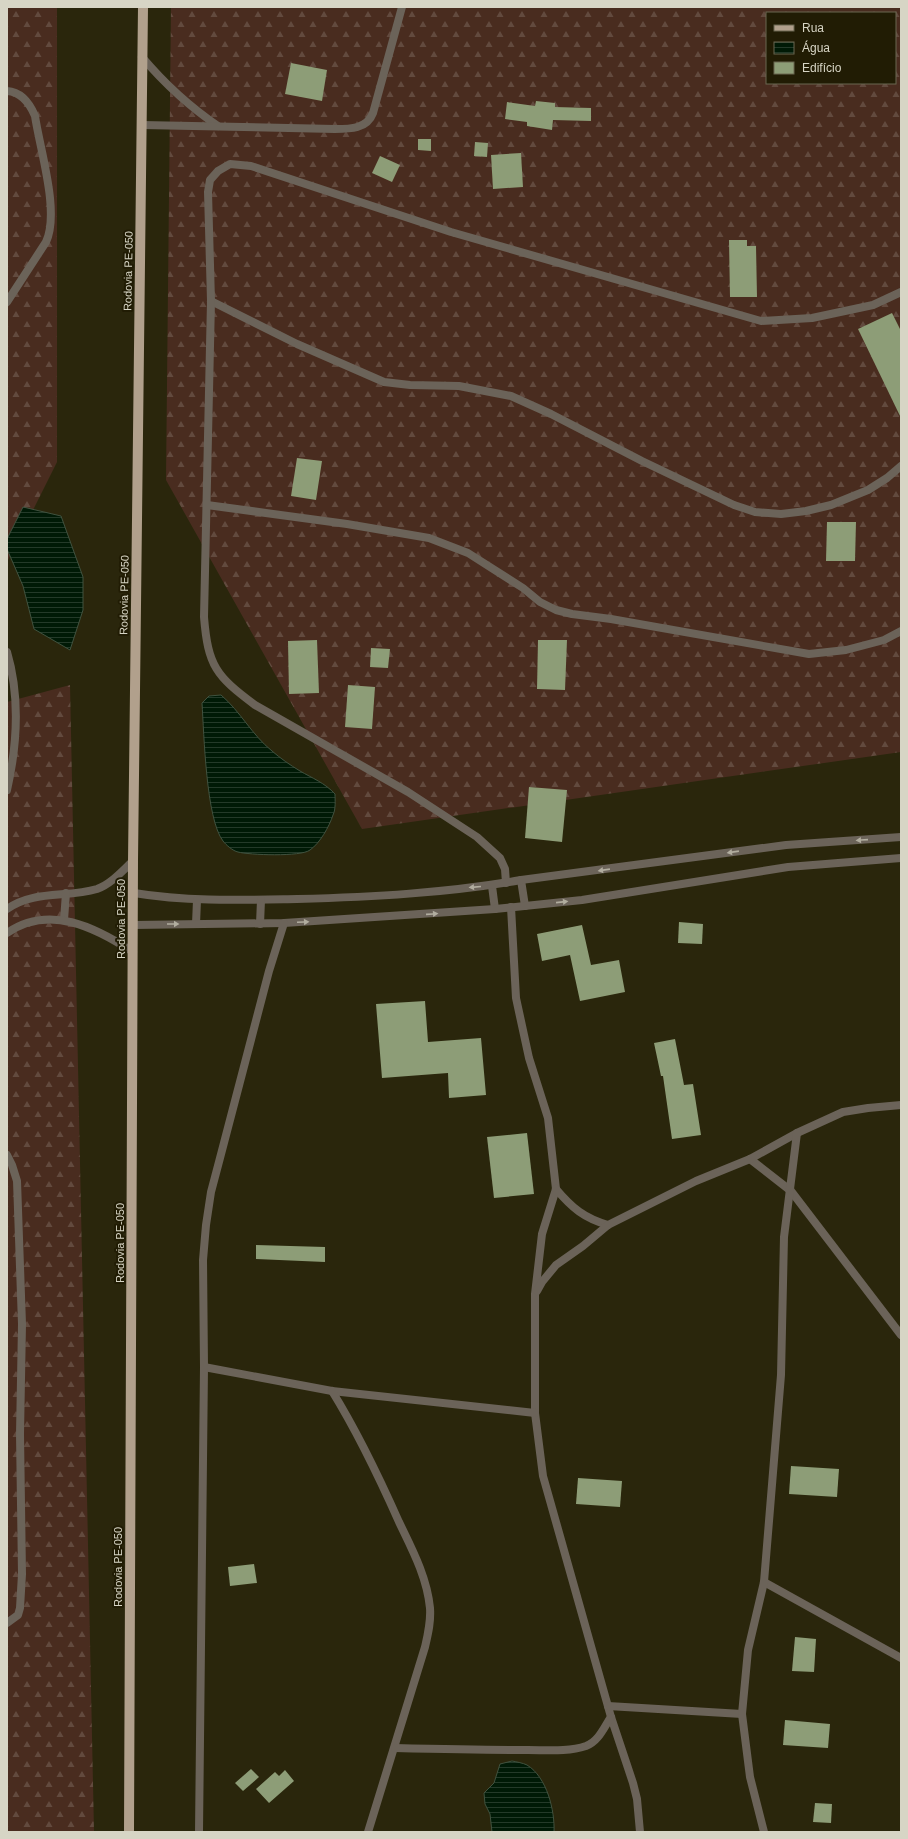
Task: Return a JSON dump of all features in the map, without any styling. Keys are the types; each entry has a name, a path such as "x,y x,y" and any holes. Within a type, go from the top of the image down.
{"main road":[{"name":"Rodovia PE-050","path":"129,1832 134,924 133,861 143,7"}],"street":[{"path":"142,126 335,129 363,125 370,120 373,113 402,7"},
{"path":"142,57 152,69 192,108 218,126"},
{"path":"7,91 20,95 30,105 35,116 51,213 51,232 7,302"},
{"path":"506,882 505,869 500,858 477,837 408,792 255,705 232,688 214,668 210,657 205,630 205,548 211,301 208,192 210,180 218,171 230,164 251,166 451,232 761,321 812,318 873,305 901,292"},
{"path":"211,301 297,344 384,382 410,385 459,386 511,396 551,414 642,461 734,505 755,512 787,514 806,512 831,505 868,490 887,478 901,466"},
{"path":"207,505 347,524 428,538 468,553 523,588 540,602 556,610 572,614 618,620 809,654 846,650 884,640 901,631"},
{"path":"7,652 12,668 16,708 15,750 7,790"},
{"path":"134,893 161,898 197,900 261,900 386,896 492,886 506,882 786,845 901,838"},
{"path":"134,924 260,924 495,909 582,900 788,867 901,858"},
{"path":"7,909 22,900 34,896 66,894 97,889 111,881 133,861"},
{"path":"521,880 525,906"},
{"path":"492,886 495,909"},
{"path":"64,920 66,894"},
{"path":"196,924 197,900"},
{"path":"260,924 261,900"},
{"path":"510,907 516,998 529,1058 548,1118 556,1189 542,1234 535,1294 535,1413 543,1476 608,1706 637,1799 640,1832"},
{"path":"7,933 17,926 33,921 64,920 96,931 133,952"},
{"path":"199,1832 204,1367 203,1260 212,1192 269,971 284,923"},
{"path":"535,1294 542,1282 556,1265 583,1246 608,1225 696,1181 750,1159 797,1133 842,1112 901,1105"},
{"path":"764,1832 750,1777 742,1714 748,1650 764,1582 781,1375 784,1237 791,1191 797,1133"},
{"path":"7,1155 17,1181 22,1324 20,1434 22,1574 20,1608 18,1615 7,1623"},
{"path":"750,1159 791,1191 901,1335"},
{"path":"556,1189 582,1215 592,1221 608,1225"},
{"path":"204,1367 332,1391 535,1413"},
{"path":"332,1391 350,1421 379,1478 420,1567 427,1590 430,1608 430,1624 425,1647 368,1832"},
{"path":"764,1582 901,1658"},
{"path":"608,1706 742,1714"},
{"path":"394,1748 495,1750 572,1749 586,1746 593,1742 599,1736 611,1716"}],"green space":[{"path":"7,7 57,7 57,462 7,562"},
{"path":"171,7 901,7 901,752 362,829 166,480"},
{"path":"70,685 94,1832 7,1832 7,702"}],"water":[{"path":"23,507 61,516 83,577 83,610 70,650 34,629 23,586 7,549 7,539"},
{"path":"221,695 228,701 265,745 282,759 323,784 335,794 335,810 329,825 321,839 310,850 296,854 263,855 238,852 223,841 217,830 209,796 202,703 209,696"},
{"path":"512,1761 527,1765 534,1770 545,1786 553,1814 554,1832 492,1832 490,1814 485,1804 484,1793 494,1783 500,1764"}],"building":[{"path":"291,63 327,70 322,101 285,94"},
{"path":"536,101 555,103 555,107 591,108 591,121 553,120 552,130 527,126 527,122 505,119 507,102 535,106"},
{"path":"418,139 431,139 431,151 418,150"},
{"path":"475,142 488,143 487,157 474,156"},
{"path":"521,153 523,187 493,189 491,155"},
{"path":"380,156 400,165 392,182 372,173"},
{"path":"729,240 747,240 747,246 756,246 757,297 730,297"},
{"path":"892,313 901,331 901,418 858,329"},
{"path":"297,458 322,461 316,500 291,496"},
{"path":"827,522 856,522 855,561 826,561"},
{"path":"317,640 319,693 289,694 288,641"},
{"path":"538,640 567,640 565,690 537,689"},
{"path":"371,648 390,649 388,668 370,667"},
{"path":"348,685 375,687 372,729 345,727"},
{"path":"529,787 567,790 562,842 525,838"},
{"path":"679,922 703,924 702,944 678,943"},
{"path":"582,925 591,965 619,960 625,992 580,1001 570,955 542,961 537,934"},
{"path":"425,1001 428,1042 481,1038 486,1095 449,1098 448,1073 382,1078 376,1004"},
{"path":"675,1039 684,1085 693,1084 701,1135 672,1139 663,1076 661,1076 654,1043"},
{"path":"527,1133 534,1194 494,1198 487,1137"},
{"path":"256,1245 325,1247 325,1262 256,1259"},
{"path":"791,1466 839,1469 837,1497 789,1494"},
{"path":"578,1478 622,1481 620,1507 576,1504"},
{"path":"254,1564 257,1583 230,1586 228,1567"},
{"path":"795,1637 816,1639 814,1672 792,1671"},
{"path":"785,1720 830,1724 828,1748 783,1745"},
{"path":"251,1769 259,1777 243,1791 235,1783"},
{"path":"285,1770 294,1781 269,1803 256,1789 275,1772 279,1776"},
{"path":"815,1803 832,1804 831,1823 813,1822"}]}
